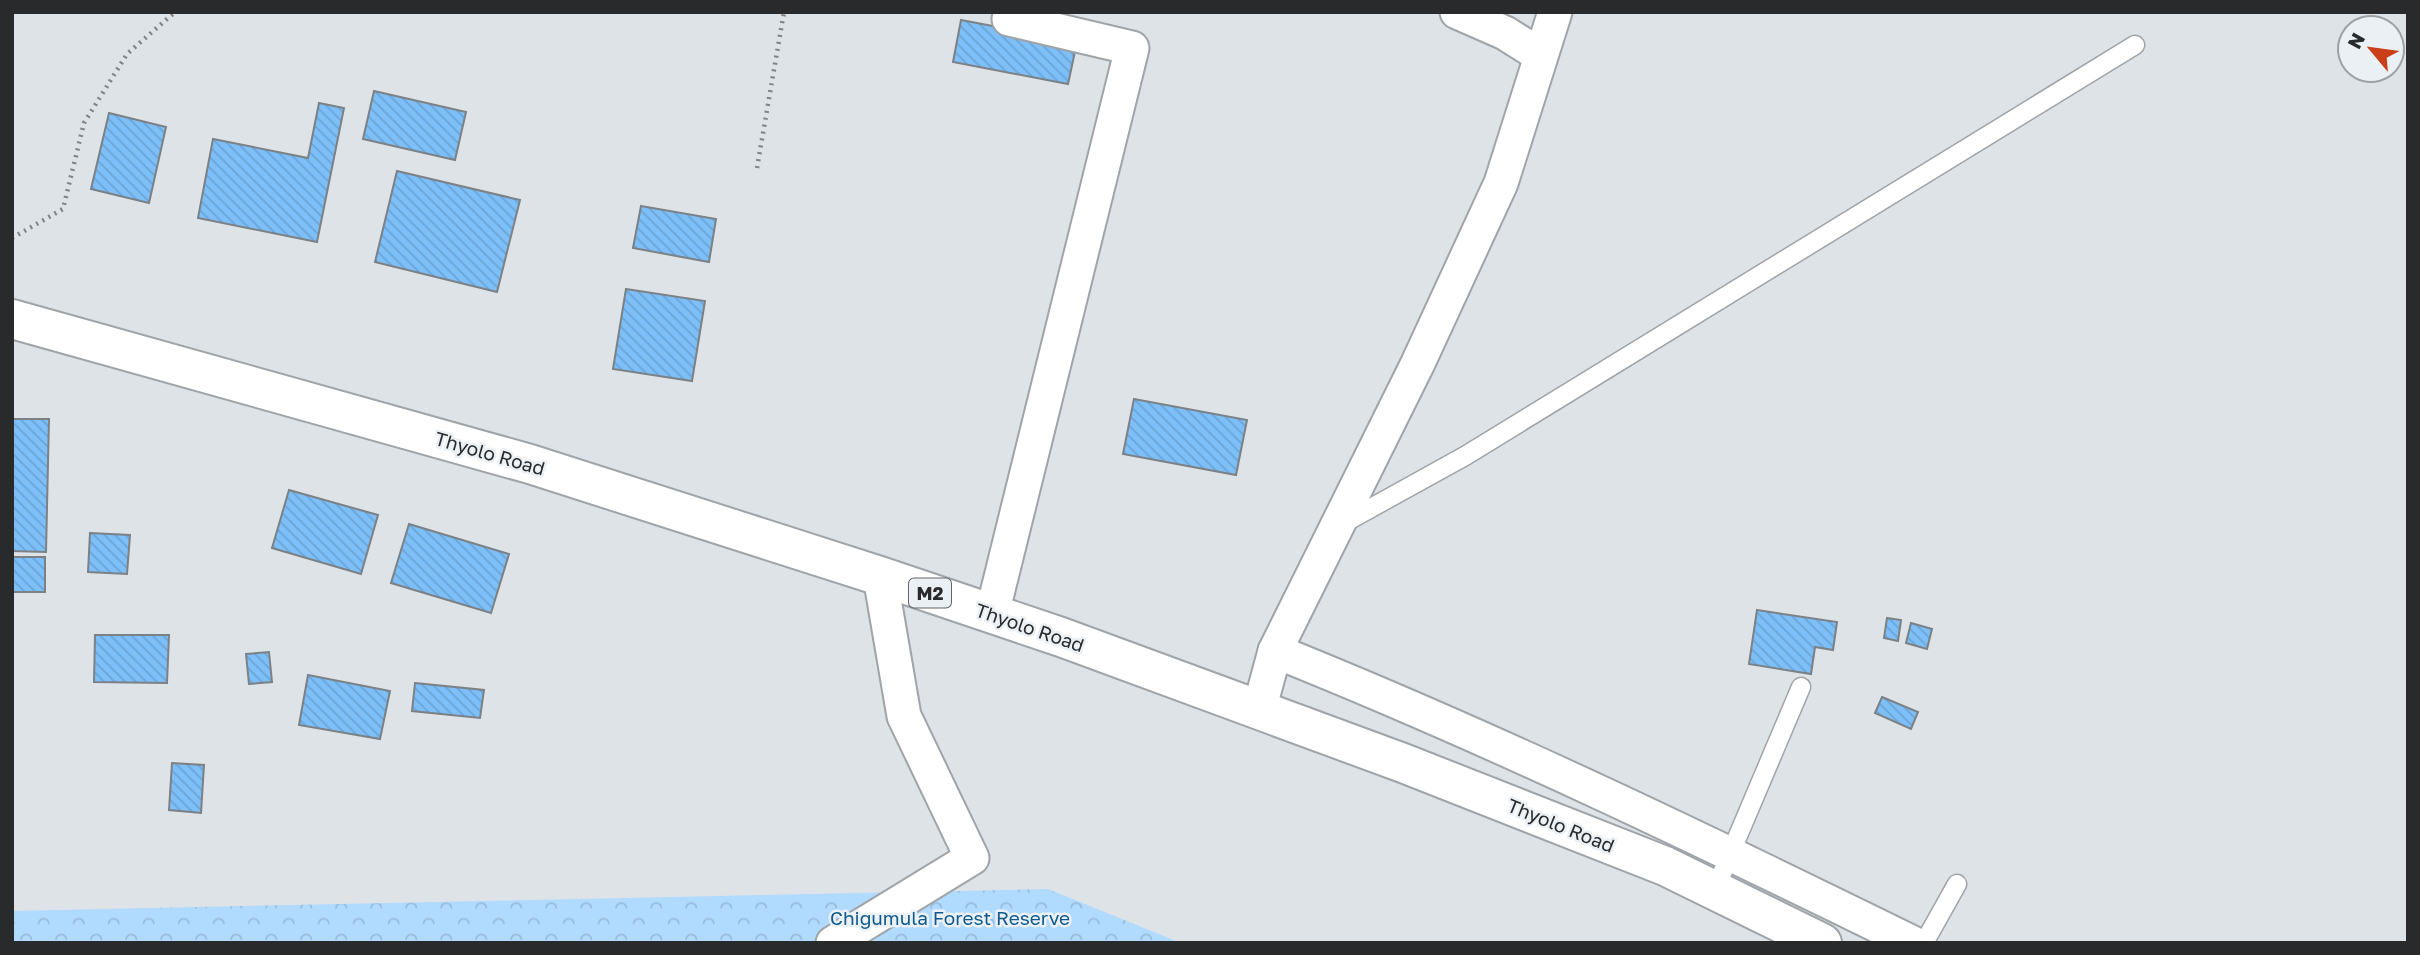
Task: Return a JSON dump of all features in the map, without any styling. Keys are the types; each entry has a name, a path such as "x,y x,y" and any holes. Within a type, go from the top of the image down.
{"highway":[{"name":"Thyolo Road","path":"12,319 530,464 992,614 1404,763 1665,866 1822,943"}],"street":[{"path":"1457,12 1506,33 1540,55"},
{"path":"1259,710 1275,651 1418,363 1500,183 1555,12"},
{"path":"992,614 1132,48 1009,19"},
{"path":"833,943 972,858 904,716 880,576"},
{"path":"1275,651 1393,698 1913,943"}],"lane":[{"path":"1336,528 1465,456 2135,45"},
{"path":"1715,890 1801,687"},
{"path":"1924,943 1957,884"}],"path":[{"path":"12,237 63,209 84,123 127,54 175,12"},
{"path":"757,168 784,12"}],"green space":[{"name":"Chigumula Forest Reserve","path":"1048,889 1181,943 12,943 12,911"}],"building":[{"path":"961,20 1077,42 1068,84 953,62"},
{"path":"374,91 466,112 455,160 363,139"},
{"path":"319,103 344,108 317,242 198,218 213,139 308,158"},
{"path":"109,113 166,127 149,203 91,189"},
{"path":"397,171 520,200 497,292 375,262"},
{"path":"641,206 716,219 709,262 633,248"},
{"path":"626,289 705,301 692,381 613,369"},
{"path":"1134,399 1247,420 1236,475 1123,454"},
{"path":"12,419 49,419 46,552 12,551"},
{"path":"289,490 378,515 361,574 272,548"},
{"path":"409,524 509,554 491,613 391,583"},
{"path":"90,533 130,535 127,574 88,572"},
{"path":"12,557 45,557 45,592 12,592"},
{"path":"1757,610 1837,622 1833,650 1815,647 1811,674 1749,664"},
{"path":"1887,618 1901,620 1898,641 1884,638"},
{"path":"1911,623 1932,629 1927,649 1906,643"},
{"path":"95,635 169,635 167,683 94,682"},
{"path":"269,652 272,682 249,684 246,654"},
{"path":"308,675 390,691 380,739 299,725"},
{"path":"415,683 484,690 480,718 412,711"},
{"path":"1882,697 1918,712 1911,729 1875,713"},
{"path":"172,763 204,765 201,813 169,810"}]}
